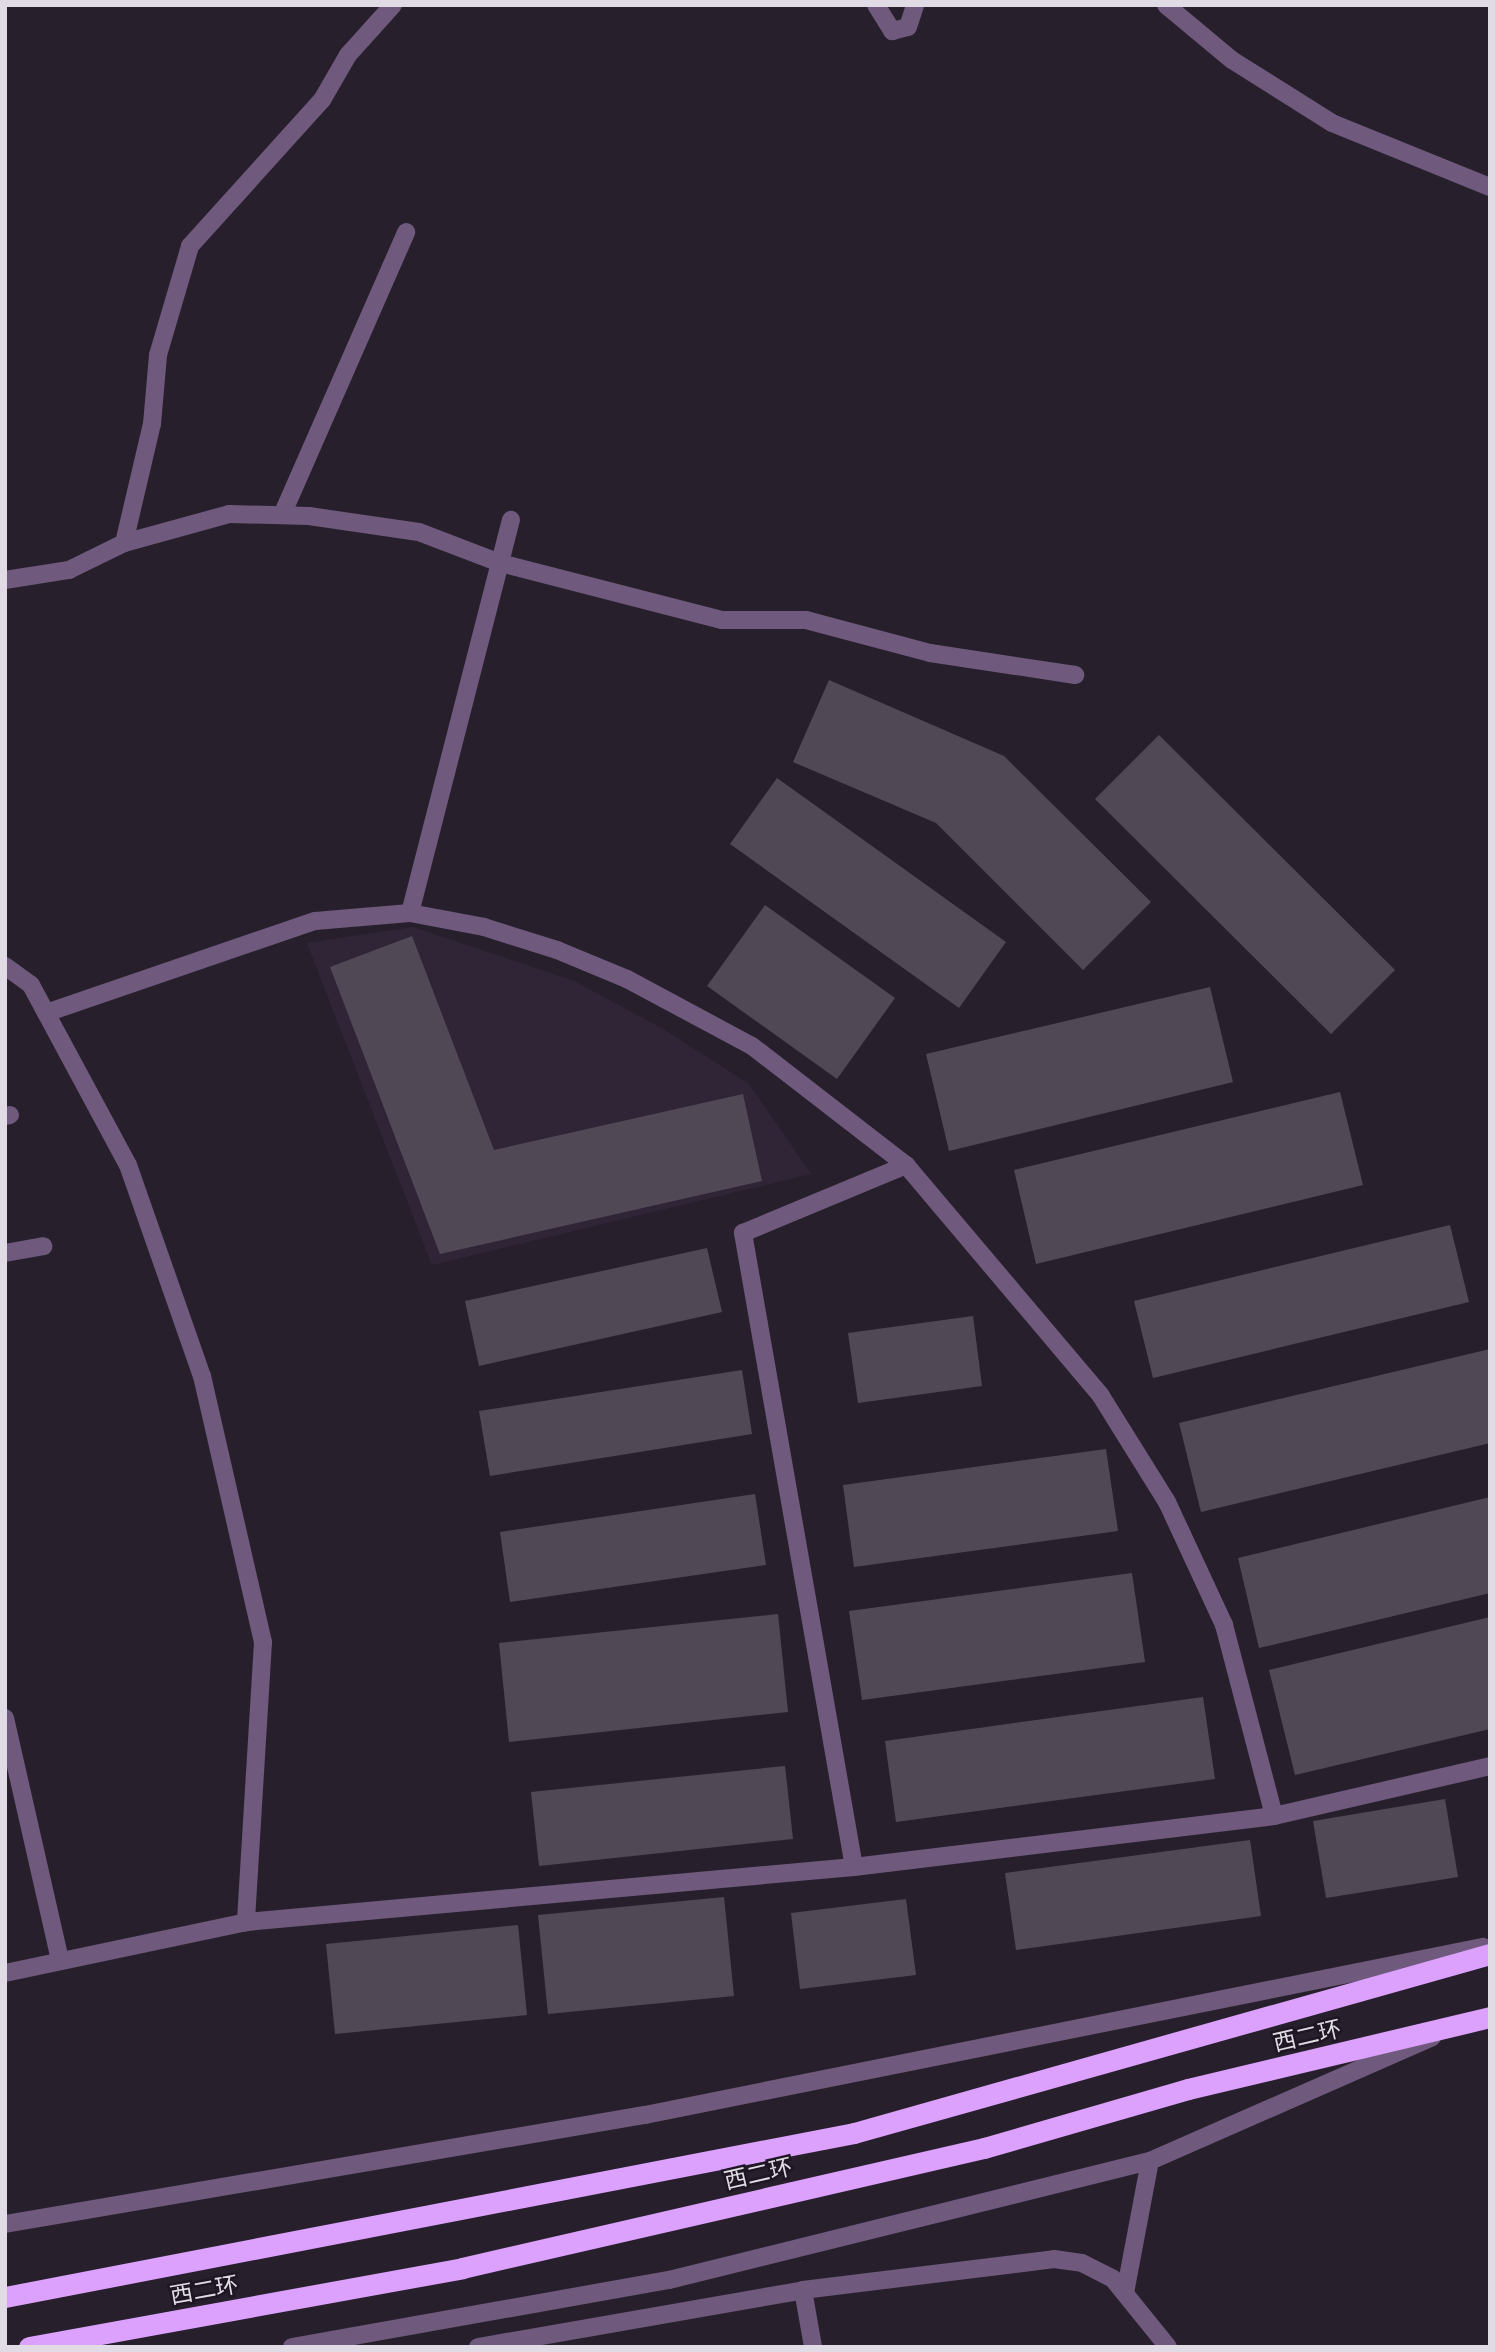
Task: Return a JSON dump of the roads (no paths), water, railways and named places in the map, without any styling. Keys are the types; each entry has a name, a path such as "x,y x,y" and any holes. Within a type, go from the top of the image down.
{"highway":[{"name":"西二环","path":"5,2297 853,2133 1490,1954"},
{"name":"西二环","path":"29,2347 462,2268 984,2148 1188,2089 1449,2030 1490,2017"}],"street":[{"path":"124,543 152,424 158,355 191,246 322,100 348,55 393,5"},
{"path":"876,5 892,32 908,27 915,5"},
{"path":"1166,5 1232,60 1332,123 1490,187"},
{"path":"282,515 407,232"},
{"path":"5,580 69,570 124,543 229,514 282,515 419,532 500,563 722,620 806,620 930,653 1075,675"},
{"path":"410,913 511,520"},
{"path":"46,1013 315,921 410,913 557,950 696,1013 806,1082 906,1165 1067,1350 1167,1502 1224,1625 1274,1816"},
{"path":"5,966 31,985 128,1165 202,1376 263,1642 246,1922"},
{"path":"854,1867 743,1233 906,1165"},
{"path":"5,1253 43,1246"},
{"path":"5,1718 60,1961"},
{"path":"5,1973 246,1922 854,1867 1274,1816 1490,1766"},
{"path":"5,2224 645,2115 1490,1946"},
{"path":"292,2347 669,2280 1150,2161 1449,2030"},
{"path":"1125,2293 1150,2161"},
{"path":"478,2347 803,2290 1054,2259 1082,2263 1125,2293 1168,2347"},
{"path":"803,2290 813,2347"}]}
